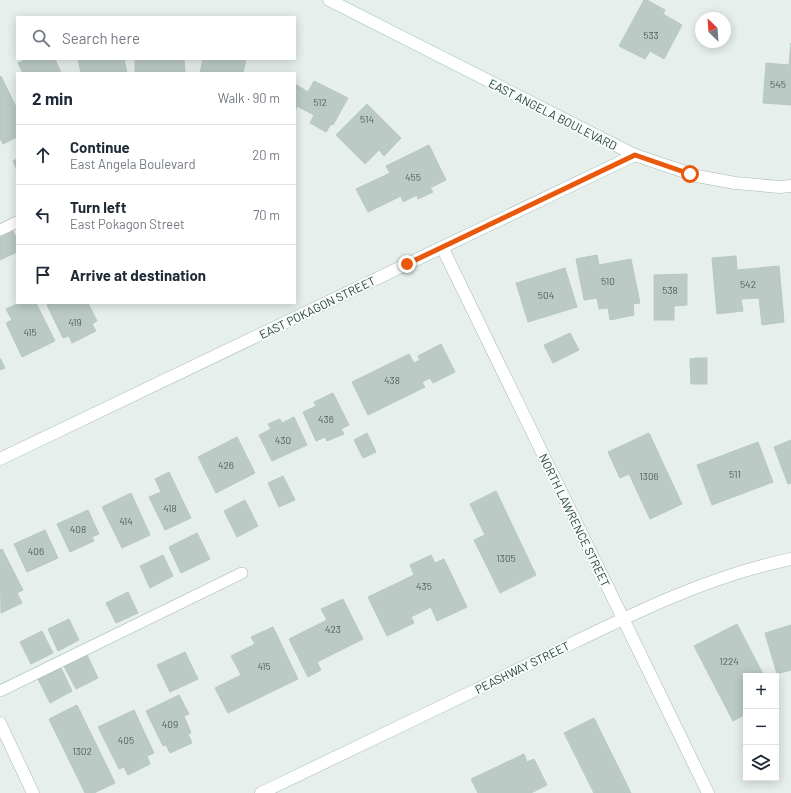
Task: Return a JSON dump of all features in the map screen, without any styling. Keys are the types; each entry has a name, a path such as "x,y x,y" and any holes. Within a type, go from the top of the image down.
{"street":[{"name":"EAST ANGELA BOULEVARD","path":"329,0 635,155 698,176 735,183 780,187 791,186"},
{"name":"EAST POKAGON STREET","path":"0,459 635,155"},
{"name":"NORTH LAWRENCE STREET","path":"442,247 708,793"},
{"name":"PEASHWAY STREET","path":"260,793 624,618 731,574 766,564 791,559"},
{"path":"0,723 33,793"}],"lane":[{"path":"0,230 16,222"},
{"path":"0,691 242,572"}],"building":[{"path":"644,0 647,0 665,10 663,14 682,25 664,59 650,51 645,59 619,46"},
{"path":"791,43 791,105 763,103 766,63 789,65"},
{"path":"25,60 55,60 61,72 22,72 18,63"},
{"path":"78,60 124,60 127,72 81,72"},
{"path":"135,60 184,60 185,72 135,72"},
{"path":"203,60 246,60 243,72 200,72"},
{"path":"1,76 16,107 16,138 3,144 0,139"},
{"path":"314,81 348,98 333,125 331,124 326,132 310,123 314,115 297,106 296,108 296,85 308,92"},
{"path":"367,104 401,138 384,156 379,150 365,164 336,135"},
{"path":"429,145 446,180 430,188 433,192 418,199 417,195 403,202 401,196 368,212 356,189 390,173 386,166"},
{"path":"16,160 16,168 13,161"},
{"path":"13,231 16,238 16,252 0,260 0,237"},
{"path":"597,255 599,265 631,259 640,303 633,304 634,315 610,320 608,308 599,309 597,298 584,300 576,259"},
{"path":"736,256 737,270 779,266 784,322 762,325 759,298 741,299 743,311 717,314 712,258"},
{"path":"565,268 577,307 528,322 516,283"},
{"path":"687,274 687,305 674,306 674,320 654,320 654,275"},
{"path":"17,304 36,304 55,341 22,357 6,323 12,320 6,309"},
{"path":"88,304 97,321 92,324 96,331 72,343 69,336 63,338 47,305"},
{"path":"570,333 579,350 553,363 544,345"},
{"path":"441,344 455,372 433,383 430,378 422,382 425,387 368,415 352,382 409,354 414,363 420,360 418,356"},
{"path":"0,358 5,368 0,370"},
{"path":"707,358 707,384 691,384 690,359"},
{"path":"333,393 349,425 341,429 344,434 327,441 325,437 316,441 303,412 316,406 314,402"},
{"path":"294,417 307,445 272,461 259,435 271,429 268,424 280,419 282,423"},
{"path":"367,433 376,452 363,458 354,440"},
{"path":"649,433 682,504 650,519 629,474 620,478 608,452"},
{"path":"237,437 255,473 216,493 198,457"},
{"path":"791,440 791,483 788,484 774,447"},
{"path":"758,442 773,482 712,505 697,465"},
{"path":"169,472 191,518 165,530 149,497 161,492 155,479"},
{"path":"283,476 295,500 279,507 268,483"},
{"path":"496,491 536,575 500,593 474,540 485,535 470,504"},
{"path":"131,493 150,535 122,548 102,507"},
{"path":"245,500 258,526 237,537 224,511"},
{"path":"88,510 99,534 92,537 94,541 70,552 57,524"},
{"path":"45,530 58,558 27,572 14,544"},
{"path":"197,533 210,559 181,573 169,547"},
{"path":"2,549 23,590 17,593 22,603 1,613 0,550"},
{"path":"163,555 173,576 150,588 140,566"},
{"path":"431,555 435,563 444,559 467,607 437,621 431,607 411,617 414,623 387,636 368,597 414,575 410,565"},
{"path":"128,592 138,613 116,623 106,603"},
{"path":"343,599 363,639 317,662 321,670 308,677 289,639 327,620 321,609"},
{"path":"69,619 79,640 58,651 48,629"},
{"path":"737,624 762,673 743,673 743,716 733,721 694,646"},
{"path":"791,625 791,670 777,673 765,633"},
{"path":"273,627 298,679 228,713 215,688 241,675 231,656 255,644 251,637"},
{"path":"42,631 53,653 31,664 20,642"},
{"path":"185,652 198,679 170,692 157,665"},
{"path":"87,655 98,678 76,689 64,666"},
{"path":"61,668 72,691 50,703 38,679"},
{"path":"179,695 189,714 184,716 191,733 188,734 192,743 170,753 166,745 163,746 146,711"},
{"path":"77,705 115,783 94,793 85,793 49,719"},
{"path":"134,710 154,753 147,756 150,764 128,775 124,767 119,769 98,727"},
{"path":"594,718 631,793 594,793 564,733"},
{"path":"524,754 527,762 534,759 547,785 531,793 478,793 471,779"}],"route":[{"path":"407,264 635,155 690,174"}]}
